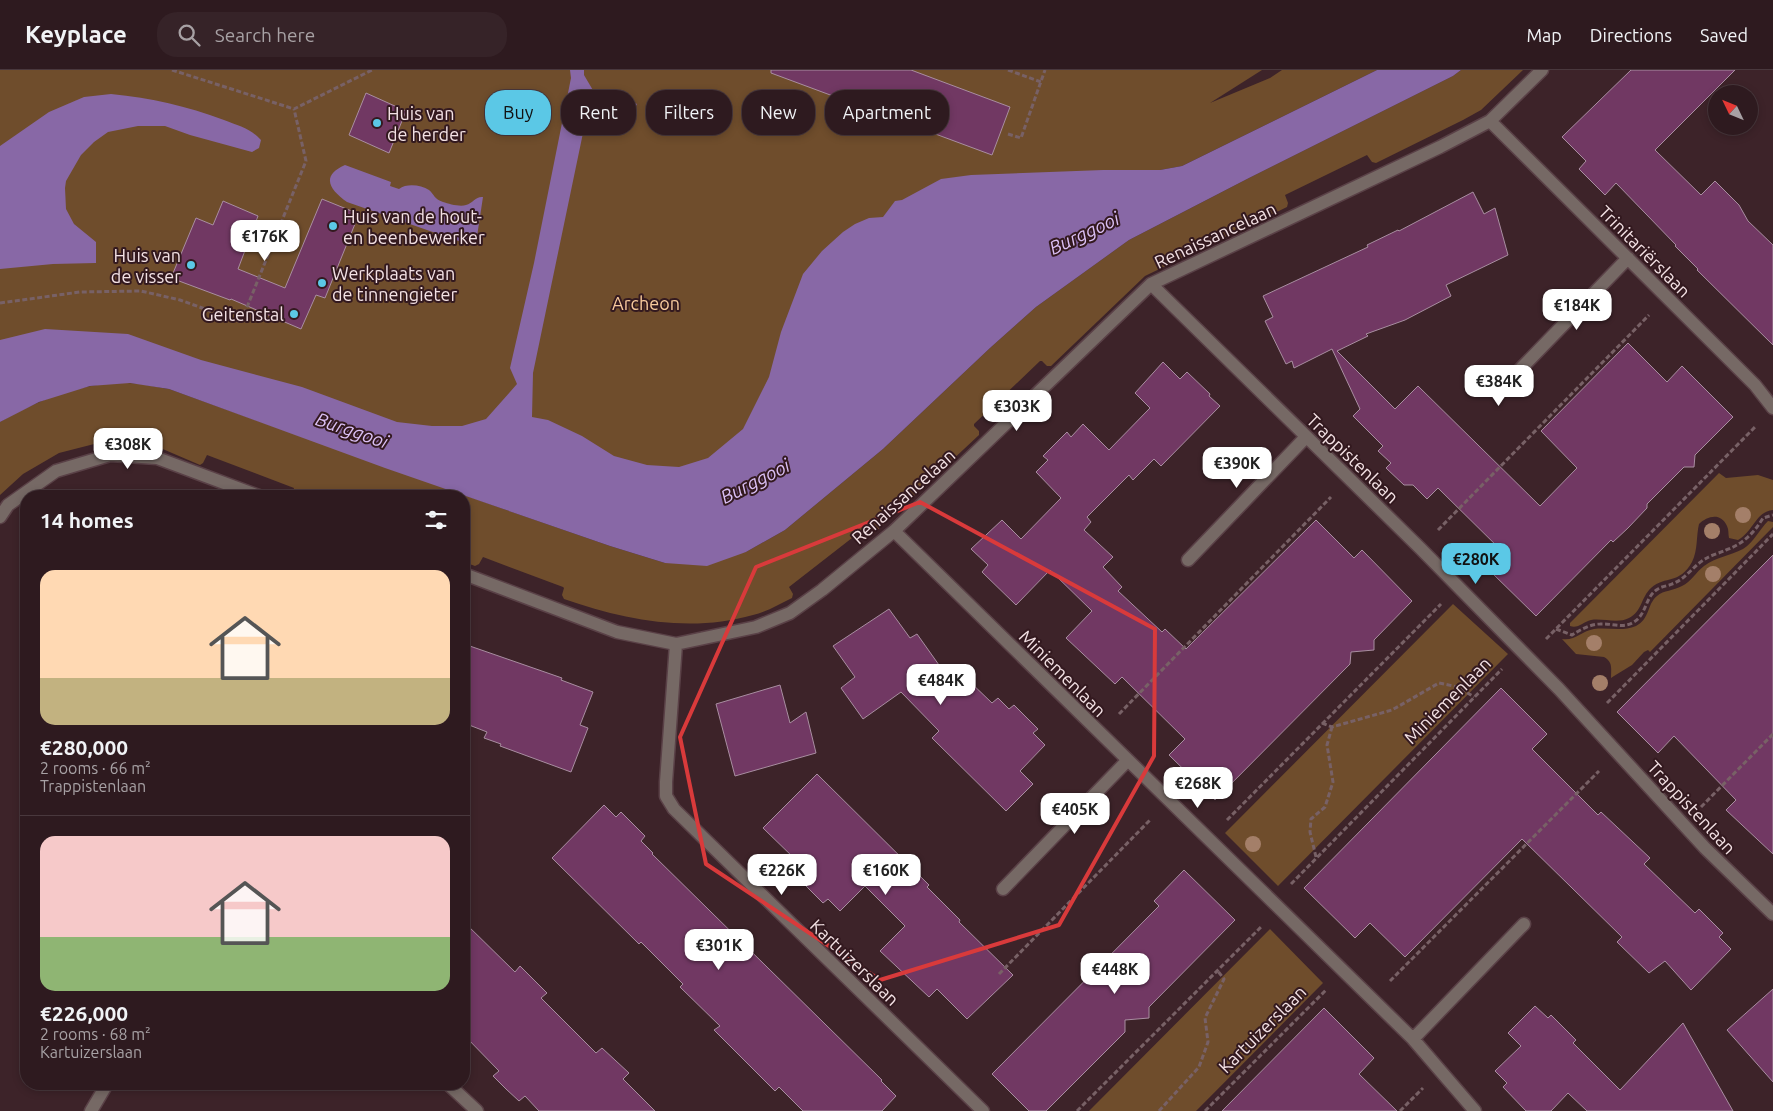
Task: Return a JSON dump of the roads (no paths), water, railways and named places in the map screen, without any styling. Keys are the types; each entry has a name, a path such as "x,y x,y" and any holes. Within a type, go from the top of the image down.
{"street":[{"name":"Renaissancelaan","path":"470,576 617,632 676,644 756,627 790,613 822,590 894,531 1151,284 1405,164 1490,121 1542,70"},
{"name":"Trinitariërslaan","path":"1490,121 1754,384 1773,408"},
{"path":"1506,384 1628,258"},
{"name":"Trappistenlaan","path":"1151,284 1458,586 1589,721 1683,825 1773,914"},
{"path":"1188,560 1306,436"},
{"path":"29,490 56,471 110,455 157,458 243,490"},
{"path":"0,517 8,505 20,496"},
{"name":"Miniemenlaan","path":"894,531 1413,1039 1475,1111"},
{"name":"Kartuizerslaan","path":"676,644 666,782 666,796 674,809 982,1111"},
{"path":"1003,889 1127,761"},
{"path":"1413,1039 1524,924"},
{"path":"91,1111 103,1090"},
{"path":"454,1090 476,1111"}],"water":[{"path":"570,70 584,70 584,75 593,90 569,90 571,78"},
{"name":"Burggooi","path":"1377,70 1461,70 1453,76 1129,240 1036,307 883,449 785,530 746,552 707,566 665,563 610,546 470,497 470,490 448,490 169,389 130,383 90,386 39,402 0,422 0,340 45,329 128,334 201,360 302,387 397,422 432,426 462,426 486,419 517,384 510,368 534,263 561,128 561,135 583,135 533,373 532,417 548,420 582,436 614,456 647,465 679,467 708,458 743,429 769,377 781,332 803,274 822,251 843,232 869,218 883,217 895,201 902,200 941,179 971,175 1103,170 1160,170 1182,166"},
{"path":"111,94 169,103 224,120 244,128 257,136 261,140 259,148 252,152 165,126 138,126 108,132 81,155 66,181 65,188 66,209 74,224 96,242 96,263 53,264 0,269 0,146 49,112 84,97"},
{"path":"345,165 391,182 390,186 399,189 410,185 422,187 429,190 443,202 451,204 466,205 483,197 476,243 467,244 347,202 336,193 330,183 332,174"}],"place":[{"name":"Huis van de herder","path":"377,123"},
{"name":"Huis van de hout- en beenbewerker","path":"333,226"},
{"name":"Huis van de visser","path":"191,265"},
{"name":"Werkplaats van de tinnengieter","path":"322,283"},
{"name":"Geitenstal","path":"294,314"}],"park label":[{"name":"Archeon","path":"646,303"}]}
